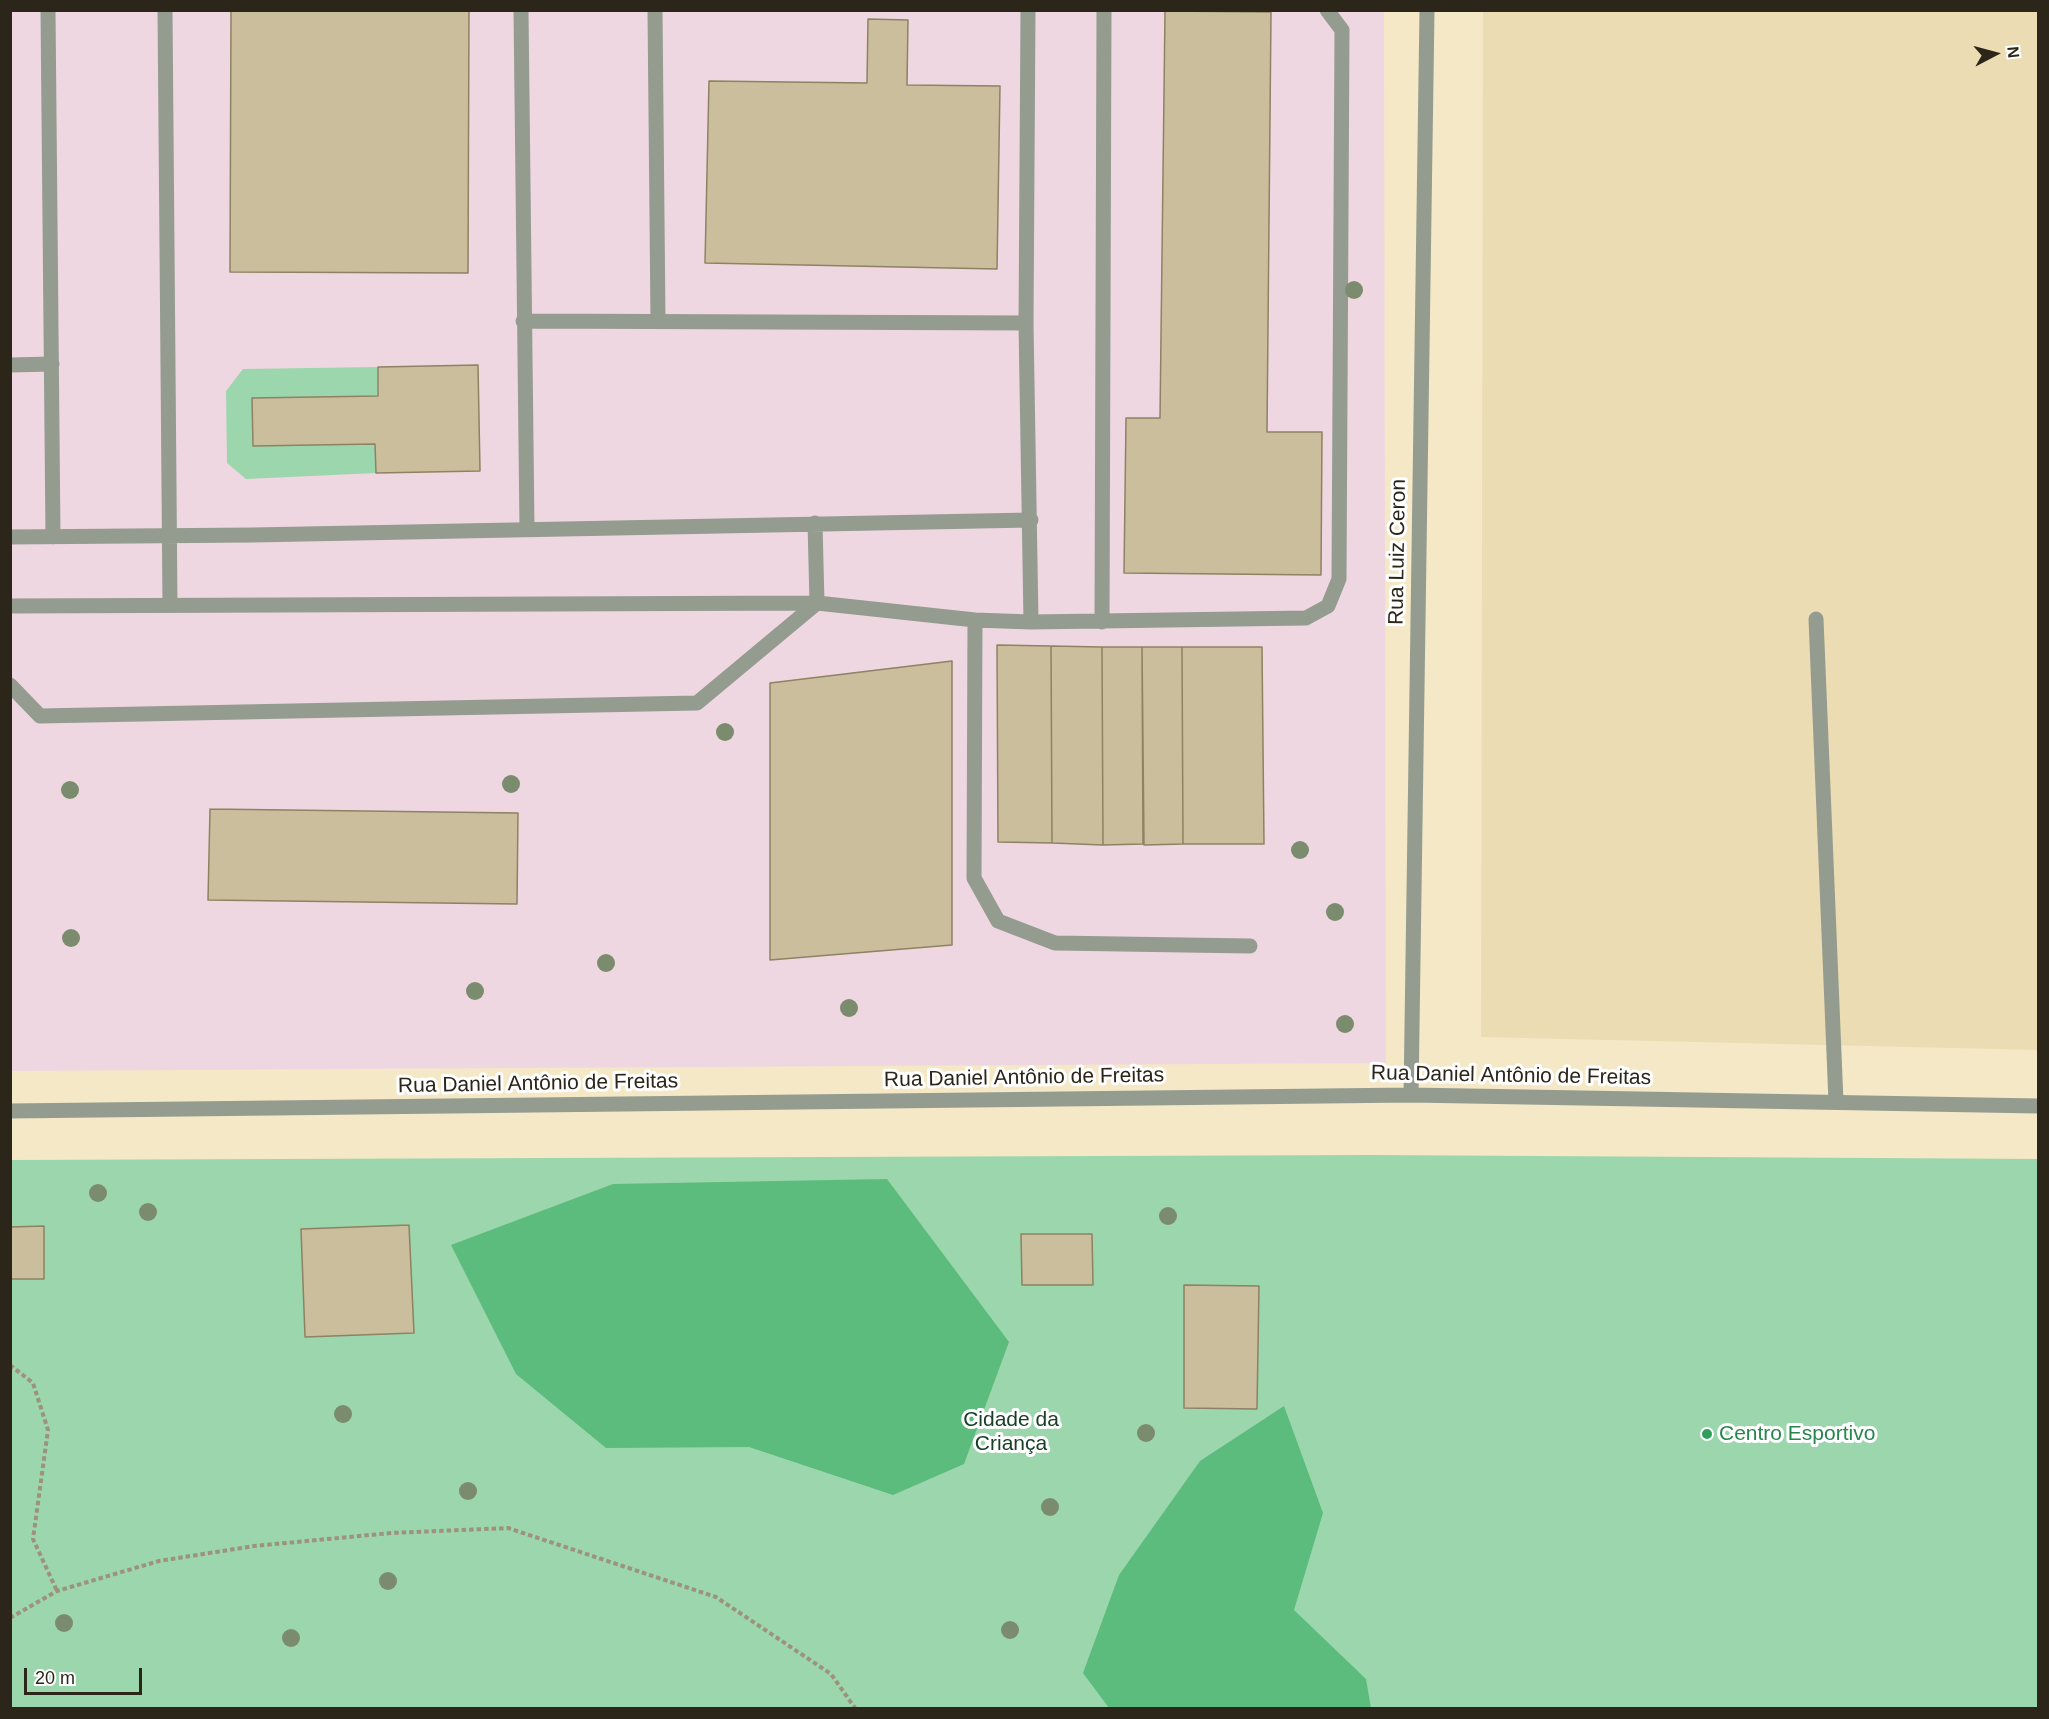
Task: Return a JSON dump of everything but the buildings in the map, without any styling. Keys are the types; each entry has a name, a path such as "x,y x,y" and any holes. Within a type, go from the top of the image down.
{"street":[{"path":"48,10 53,537"},
{"path":"165,10 170,605"},
{"path":"521,10 527,530"},
{"path":"655,10 658,321"},
{"path":"1028,10 1026,323 1031,622"},
{"path":"1102,622 1104,10"},
{"path":"10,606 817,603 975,620 1031,622 1306,618 1329,606 1339,579 1342,30 1327,10"},
{"name":"Rua Luiz Ceron","path":"1411,1095 1427,10"},
{"path":"523,321 1026,323"},
{"path":"10,365 52,364"},
{"path":"10,537 1030,520"},
{"path":"815,523 817,603"},
{"path":"10,685 40,716 697,703 817,603"},
{"path":"1816,619 1836,1102"},
{"path":"975,620 974,878 998,921 1055,943 1250,946"},
{"name":"Rua Daniel Antônio de Freitas","path":"10,1111 1411,1095 2038,1106"}],"path":[{"path":"10,1365 33,1383 48,1430 33,1539 57,1591"},
{"path":"10,1618 57,1591 159,1561 254,1546 391,1533 508,1528 716,1597 831,1674 855,1708"}],"shaded area":[{"path":"10,11 1384,11 1386,1063 11,1071"},
{"path":"1483,11 2038,11 2038,1050 1481,1037"}],"green space":[{"path":"378,367 376,473 246,479 227,463 226,391 243,369"},
{"name":"Cidade da Criança","path":"1371,1155 2038,1159 2038,1708 11,1708 10,1160"},
{"path":"887,1179 1009,1342 964,1464 893,1495 749,1447 606,1448 516,1374 451,1245 613,1184"},
{"path":"1284,1406 1323,1513 1294,1610 1366,1679 1371,1708 1109,1708 1083,1673 1119,1575 1200,1461"}],"place":[{"name":"Centro Esportivo","path":"1707,1434"}]}
